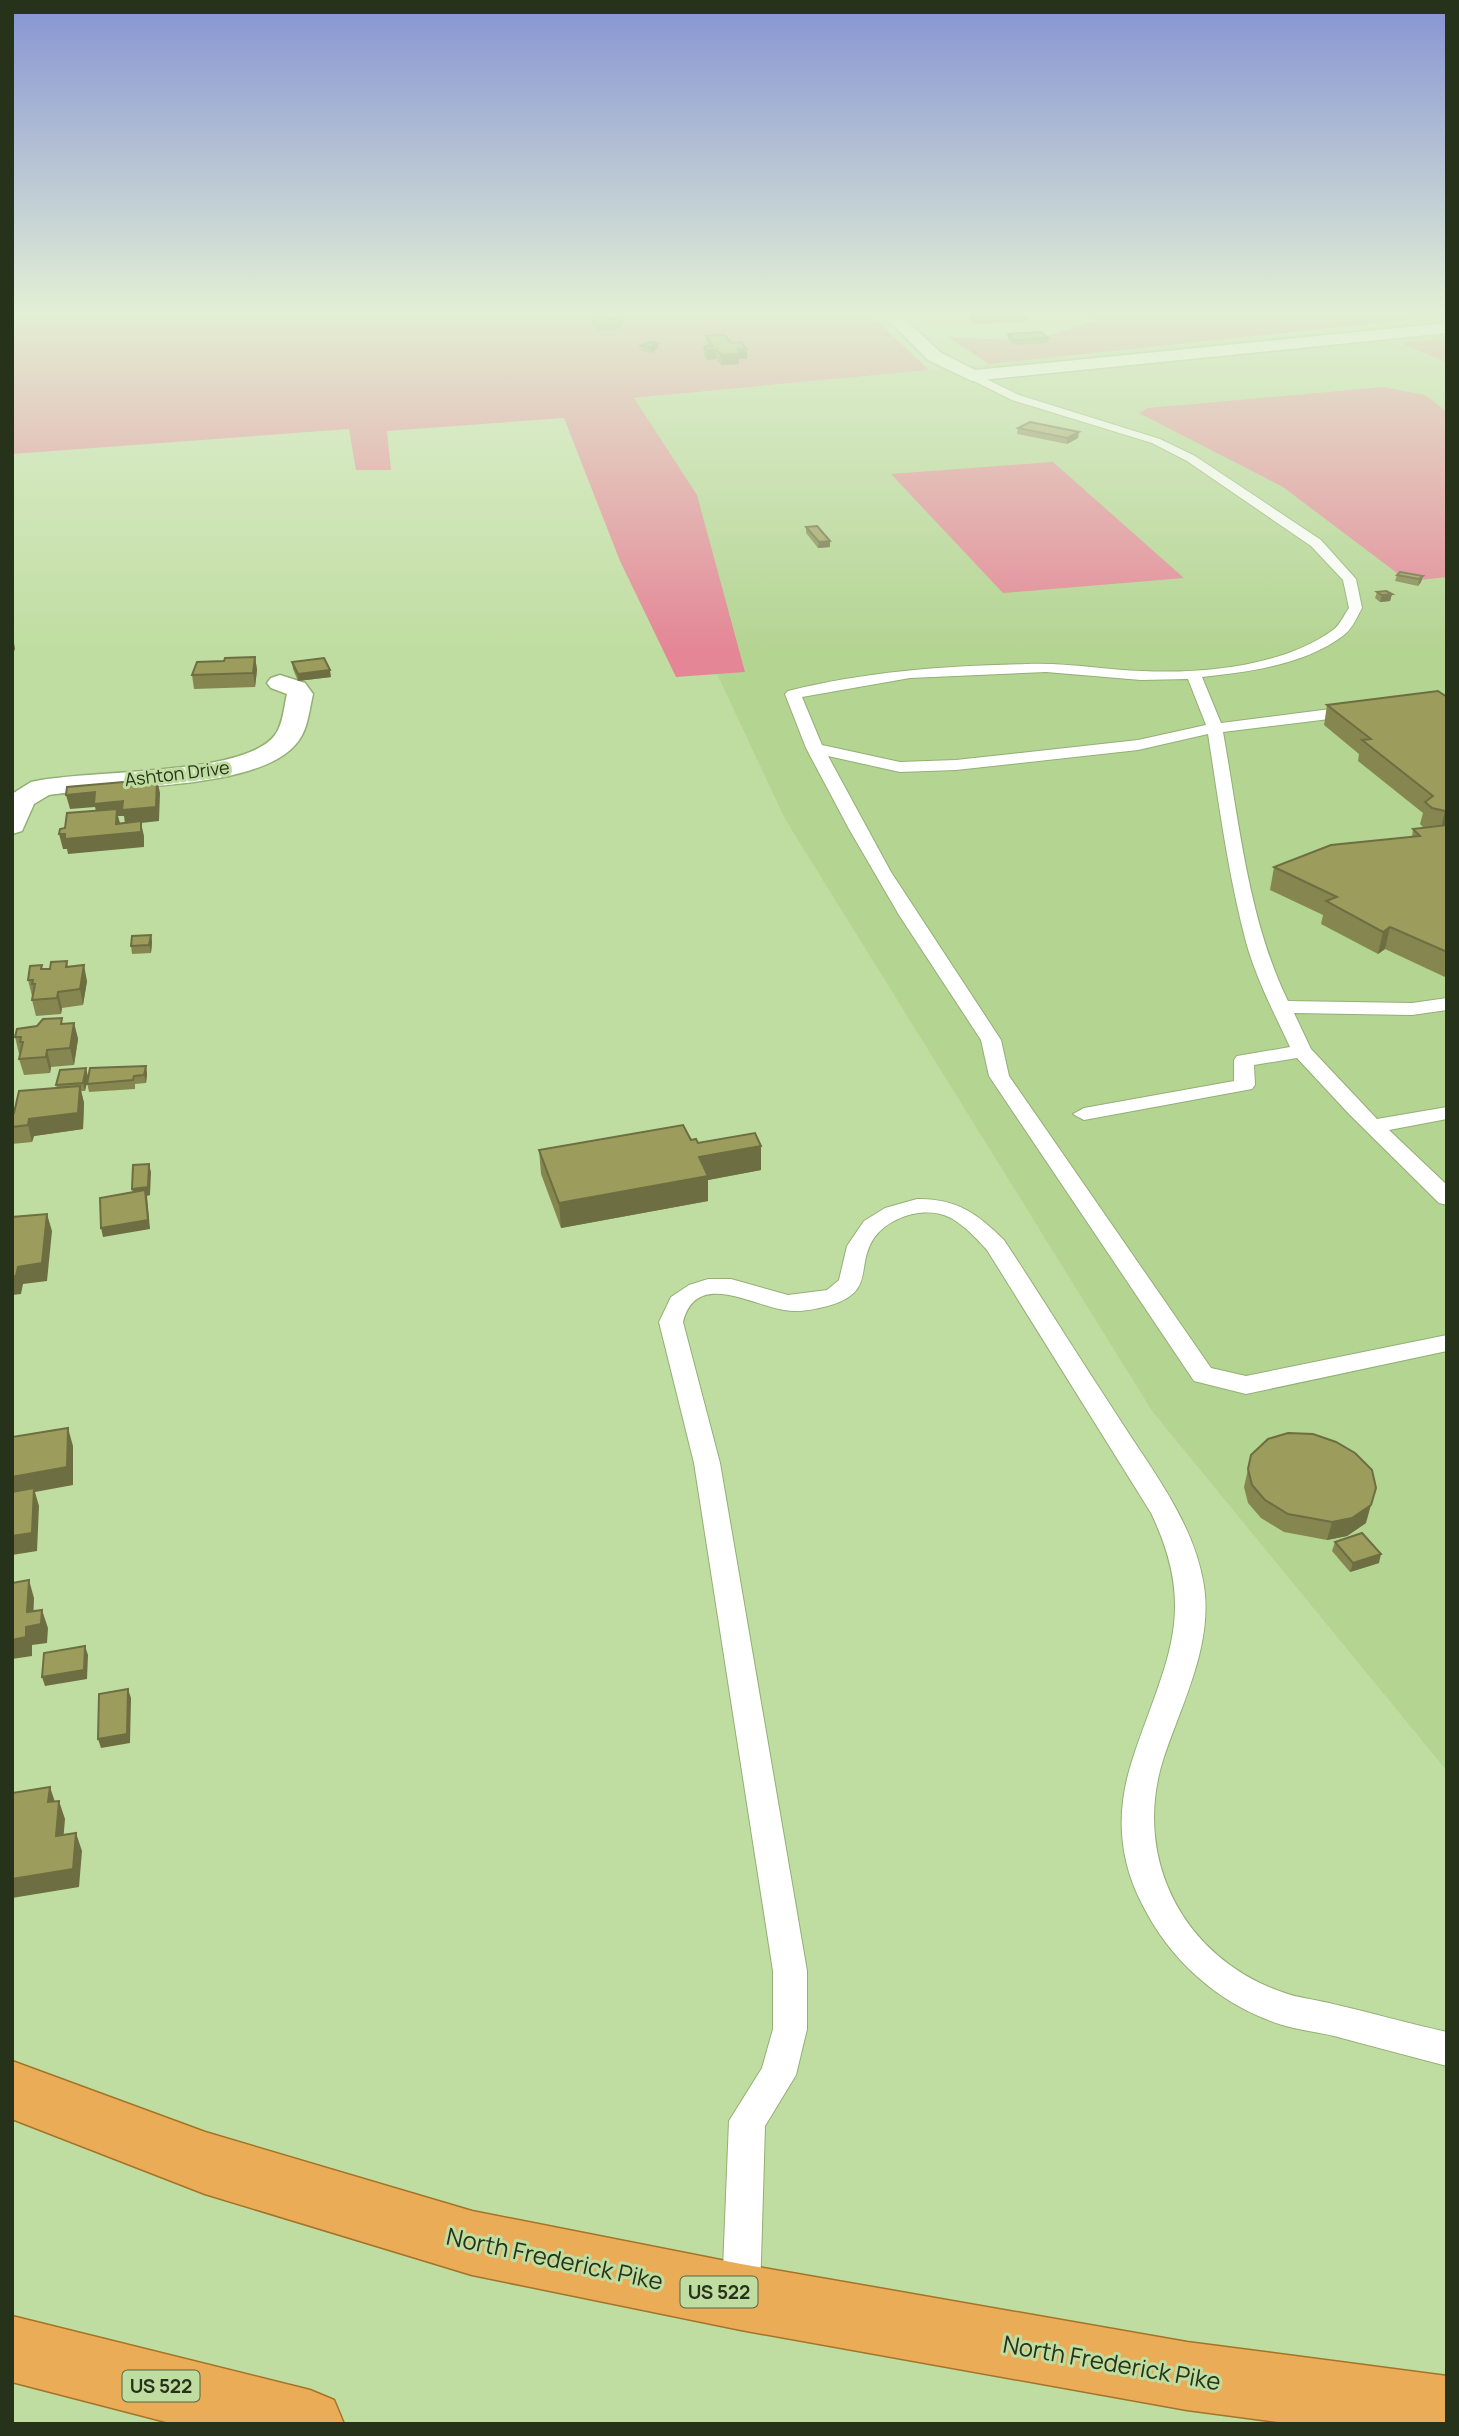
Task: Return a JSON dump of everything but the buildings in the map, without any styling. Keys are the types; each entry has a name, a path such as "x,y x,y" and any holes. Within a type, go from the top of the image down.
{"highway":[{"name":"North Frederick Pike","path":"12,2090 205,2163 472,2243 741,2297 1187,2376 1447,2410"},
{"name":"US 522","path":"12,2349 310,2424"}],"street":[{"name":"Ashton Drive","path":"12,825 22,800 41,788 198,772 241,765 277,750 287,739 300,694 296,688 280,683"}],"lane":[{"path":"1099,423 1181,451 1315,542 1335,560 1357,590 1356,614 1348,626 1333,638 1295,654 1193,674 1121,674 1033,667 873,678 793,694 814,748 867,848 991,1040 999,1076 1203,1375 1247,1385 1447,1343"},
{"path":"1193,674 1215,728 1235,851 1256,944 1302,1051 1373,1126 1447,1198"},
{"path":"814,748 900,767 956,765 1138,745 1215,728 1367,709"},
{"path":"1281,1007 1318,1005 1412,1009 1447,1004"},
{"path":"1084,1114 1245,1085 1244,1059 1302,1051"},
{"path":"1373,1126 1447,1113"},
{"path":"741,2297 747,2121 778,2075 790,2029 790,1971 707,1463 671,1322 672,1310 682,1297 704,1288 721,1286 742,1289 780,1302 806,1303 829,1298 847,1287 856,1273 862,1238 875,1222 894,1211 915,1206 956,1212 996,1245 1163,1510 1180,1542 1190,1586 1190,1631 1140,1785 1135,1819 1141,1865 1157,1903 1184,1945 1224,1979 1272,2005 1447,2049"}],"shaded area":[{"path":"12,423 500,423 387,431 391,470 356,470 349,429 12,454"},
{"path":"566,423 650,423 697,495 745,672 676,677 620,561"},
{"path":"599,423 1447,423 1447,1771 1152,1411 785,819"},
{"path":"1158,423 1447,423 1447,577 1420,580 1401,576 1283,487"},
{"path":"1053,462 1184,578 1003,593 891,474"}]}
